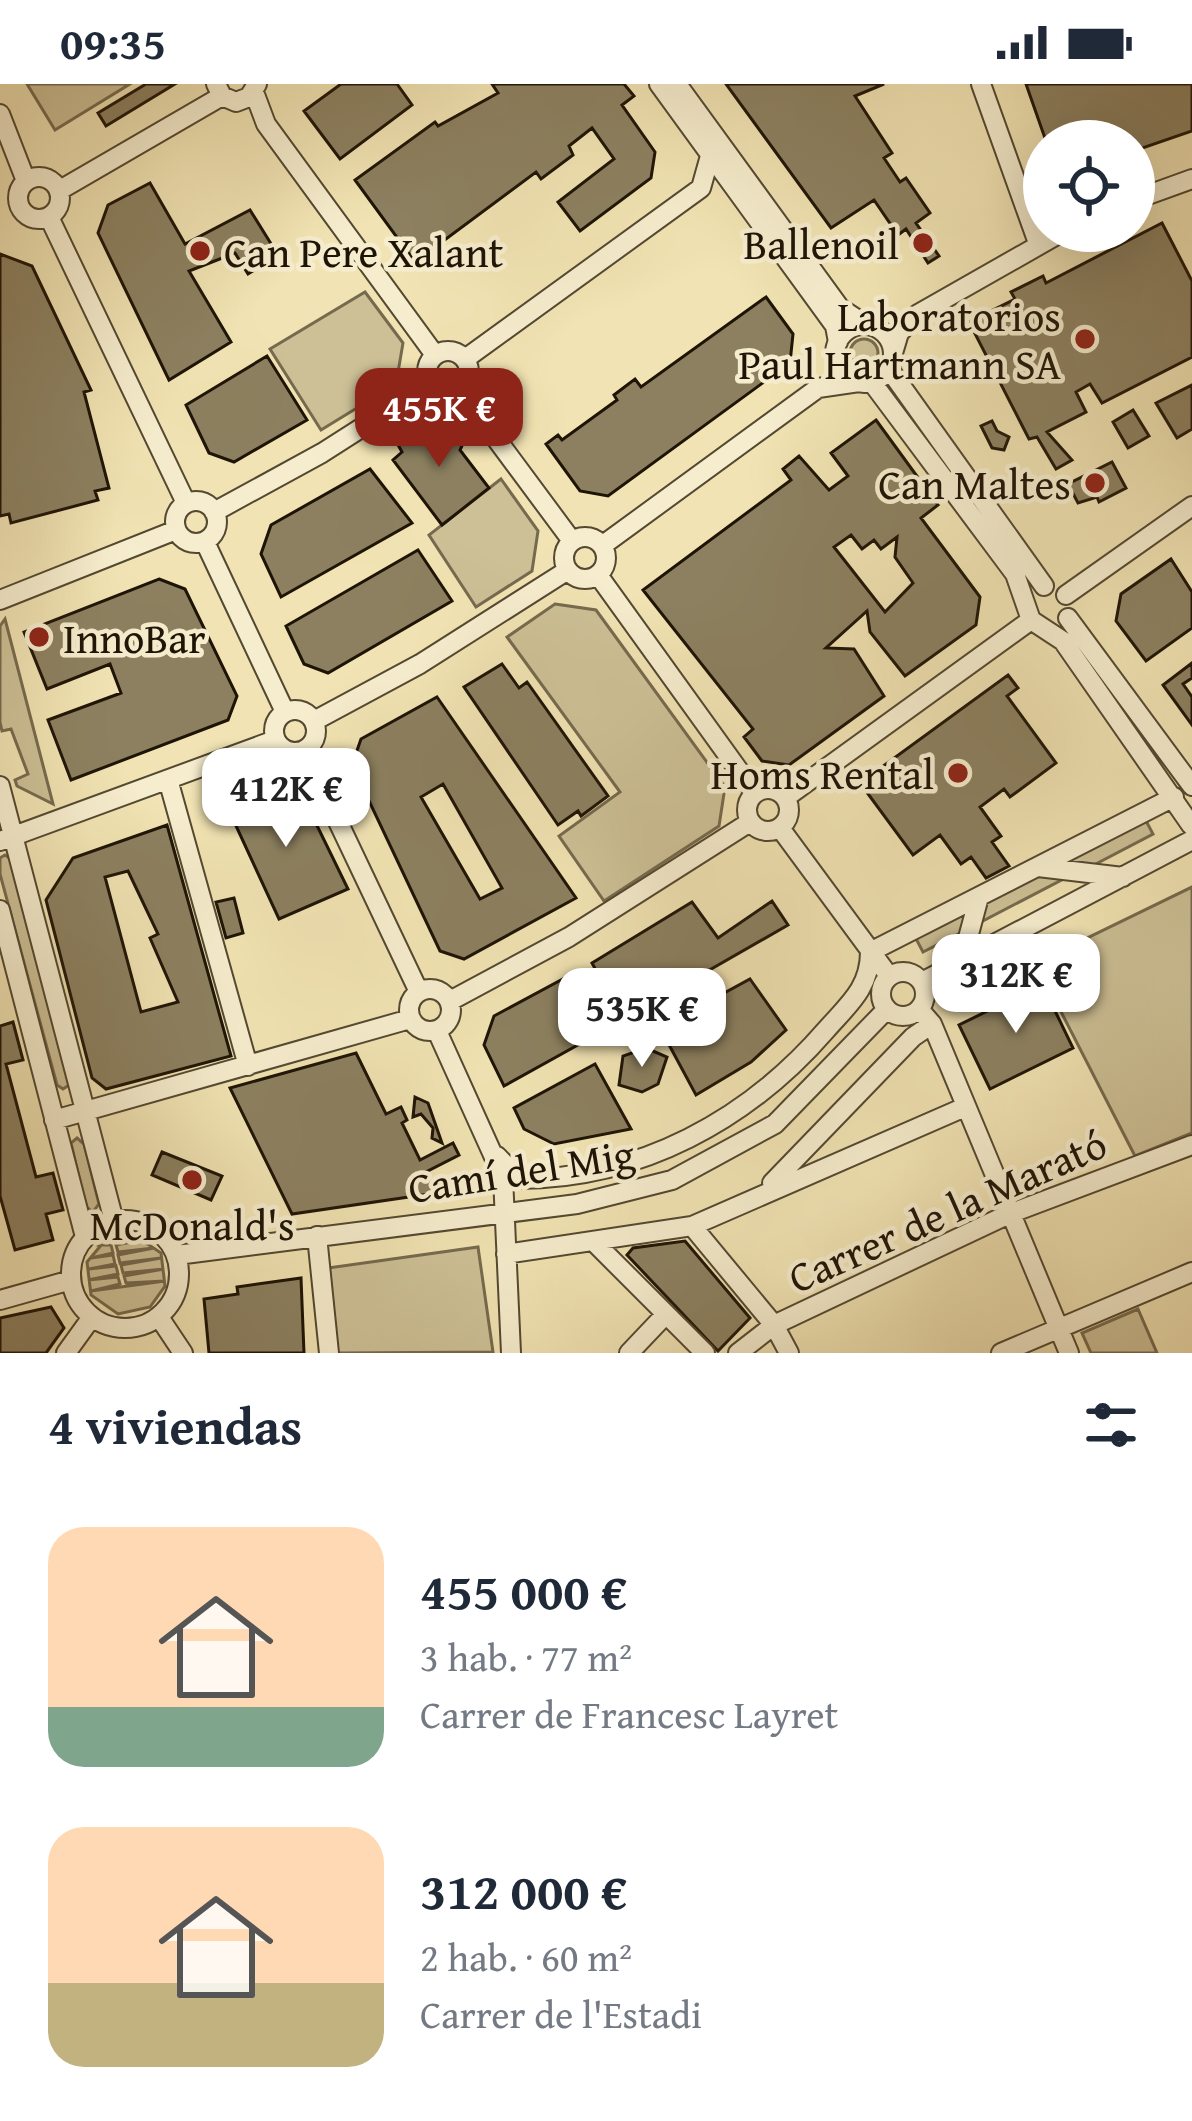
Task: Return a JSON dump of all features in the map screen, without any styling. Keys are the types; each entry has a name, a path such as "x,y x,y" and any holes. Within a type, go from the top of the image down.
{"street":[{"path":"659,84 830,319 838,342 838,365 865,381 1015,574 1030,610 1059,623 1192,786"},
{"path":"677,84 840,308 883,332 891,361 1044,586 1066,595"},
{"path":"981,84 1023,201"},
{"path":"60,190 219,90 236,102 256,88 266,124 435,355"},
{"path":"0,115 26,181"},
{"path":"701,188 710,156"},
{"path":"45,177 60,190 60,206 49,218 34,219 22,210 18,195 26,181 45,177"},
{"path":"1155,192 1192,179"},
{"path":"466,359 701,188 733,187"},
{"path":"0,219 22,210"},
{"path":"49,218 186,503"},
{"path":"603,545 818,388 865,381 891,361 895,340 918,314 1023,252"},
{"path":"838,342 849,329 866,325"},
{"path":"451,351 466,359 470,372 460,390 448,394 430,384 427,369 435,355 451,351"},
{"path":"214,512 322,453 430,384"},
{"path":"460,390 572,541"},
{"path":"202,502 214,512 215,532 205,542 185,541 176,530 177,512 186,503 202,502"},
{"path":"922,982 1192,837 1191,822 1059,623 1066,595 1192,506"},
{"path":"0,600 176,530"},
{"path":"585,536 603,545 607,561 598,575 582,579 568,570 565,551 572,541 585,536"},
{"path":"205,542 285,712"},
{"path":"314,721 420,664 568,570"},
{"path":"598,575 755,793"},
{"path":"785,798 1030,610 1044,586"},
{"path":"302,710 314,721 316,735 304,750 291,752 275,740 274,727 285,712 302,710"},
{"path":"7,839 275,740"},
{"path":"304,750 419,992"},
{"path":"170,782 248,1066"},
{"path":"0,786 7,839 114,1221"},
{"path":"774,790 785,798 789,814 780,828 764,831 750,823 746,807 755,793 774,790"},
{"path":"871,952 1174,797"},
{"path":"450,1001 569,937 750,823"},
{"path":"780,828 889,976"},
{"path":"1035,867 1123,877"},
{"path":"962,960 980,897"},
{"path":"0,910 8,973 85,1237"},
{"name":"Camí del Mig","path":"497,1156 519,1179 553,1177 644,1157 724,1121 780,1078 856,998 866,982 871,952"},
{"path":"889,976 907,972 922,982 926,1017 1069,1353"},
{"path":"889,976 881,994 887,1009 901,1016 926,1017"},
{"path":"410,1019 411,1001 419,992 436,990 450,1001"},
{"path":"410,1019 422,1030 437,1030 449,1022 450,1001"},
{"name":"Camí del Mig","path":"176,1255 639,1191 716,1160 797,1106 887,1009"},
{"path":"760,1195 926,1017"},
{"path":"54,1120 410,1019"},
{"path":"437,1030 497,1156 506,1212 512,1353"},
{"name":"Camí del Mig","path":"506,1255 692,1226 965,1107"},
{"name":"Carrer de la Marató","path":"738,1353 774,1324 1009,1214 1192,1144"},
{"path":"114,1221 145,1223 169,1242 176,1255 177,1291 159,1317 133,1328 92,1317 78,1301 71,1280 73,1257 85,1237 114,1221"},
{"path":"692,1226 774,1324 789,1353"},
{"path":"317,1236 328,1353"},
{"path":"596,1244 705,1353"},
{"path":"1000,1353 1192,1272"},
{"path":"0,1300 71,1280"},
{"path":"629,1353 666,1314"},
{"path":"66,1353 92,1317"},
{"path":"159,1317 183,1353"}],"shaded area":[{"path":"27,84 130,84 55,130"},
{"path":"365,292 403,343 396,384 321,430 270,349"},
{"path":"864,339 874,343 878,353 874,363 864,367 854,363 850,353 854,343"},
{"path":"501,479 538,531 532,571 476,607 429,535"},
{"path":"555,604 596,610 725,787 719,826 604,901 559,836 620,792 507,637"},
{"path":"5,619 53,804 17,786 15,780 28,774 11,729 2,731 0,626"},
{"path":"1144,817 1153,834 1090,867 1054,863"},
{"path":"0,858 11,859 69,1085 63,1089 57,1085 0,874"},
{"path":"1037,871 1073,874 977,924 984,900"},
{"path":"1192,887 1192,1133 1135,1156 1036,963"},
{"path":"973,905 966,930 923,952 914,935"},
{"path":"77,1138 84,1144 99,1204 93,1212 86,1207 71,1143"},
{"path":"133,1234 142,1240 113,1238 102,1245 108,1237"},
{"path":"142,1240 154,1248 118,1252 116,1245"},
{"path":"101,1245 111,1245 113,1253 91,1258 113,1255 115,1264 89,1269 116,1266 118,1274 89,1280 87,1262"},
{"path":"478,1247 493,1352 337,1353 328,1268"},
{"path":"154,1248 161,1253 163,1269 123,1273 121,1265 161,1258 120,1263 118,1255"},
{"path":"163,1269 164,1281 126,1283 124,1276"},
{"path":"118,1277 120,1284 91,1291 164,1281 165,1286 150,1307 118,1314 91,1295 89,1280"},
{"path":"1138,1309 1157,1353 1091,1353 1082,1333"}],"building":[{"path":"146,84 175,84 106,126 98,113"},
{"path":"341,84 397,84 412,105 340,159 304,111"},
{"path":"492,84 624,84 634,96 622,105 655,152 651,178 580,231 558,202 614,159 592,128 569,146 573,155 541,179 536,172 415,262 355,180 435,122 438,126 498,93"},
{"path":"726,84 884,84 855,96 892,153 884,158 900,182 906,178 930,213 916,223 939,256 928,263 906,229 898,235 874,200 831,228"},
{"path":"1026,84 1192,84 1192,131 1155,144 1155,120 1039,120"},
{"path":"150,183 185,244 250,210 278,255 248,274 235,253 189,271 231,342 169,380 98,233 108,205"},
{"name":"Laboratorios Paul Hartmann SA","path":"1162,223 1192,281 1192,357 1102,403 1090,384 1076,392 1086,412 1047,432 1072,460 1056,469 1037,437 1029,439 969,322 1015,299 1011,292 1043,276 1046,283 1106,252 1155,252 1155,227"},
{"path":"0,254 32,266 91,390 84,392 109,488 95,491 98,500 11,523 9,514 0,516"},
{"path":"766,297 793,334 790,363 608,496 580,491 546,444 558,435 562,440 617,400 614,395 635,379 641,387"},
{"path":"267,356 307,420 234,462 209,453 186,405"},
{"path":"1192,385 1192,429 1177,438 1156,403"},
{"path":"1133,410 1149,436 1128,448 1113,422"},
{"path":"876,420 938,505 921,518 980,597 976,625 905,676 870,632 867,611 826,648 854,649 884,696 789,765 762,761 744,737 753,729 643,590 791,480 783,469 799,456 829,490 848,476 831,453","holes":["851,535 862,549 874,540 881,549 897,537 895,557 913,583 885,612 834,547"]},
{"path":"992,421 997,431 1009,437 1004,450 992,448 981,426"},
{"path":"440,426 467,435 460,450 489,488 442,525 393,460 402,452 397,443 404,432"},
{"name":"Can Maltes","path":"1112,462 1126,488 1099,502 1097,497 1078,503 1068,484"},
{"path":"370,469 412,523 281,597 261,554 271,525"},
{"path":"418,550 452,601 328,673 304,664 286,626"},
{"path":"1171,559 1192,592 1192,628 1146,661 1116,621 1121,594"},
{"path":"159,579 185,589 237,696 228,720 71,780 48,720 121,693 110,664 47,689 24,632"},
{"path":"1192,663 1192,678 1183,684 1192,697 1192,725 1163,685"},
{"path":"502,664 519,688 527,682 608,796 581,816 578,811 558,825 464,687"},
{"name":"Homs Rental","path":"1008,675 1018,688 1007,696 1056,763 1010,797 1004,789 980,807 1001,836 992,842 1009,866 986,878 971,857 961,864 940,835 913,855 860,783"},
{"path":"437,697 576,898 464,959 440,951 352,765 361,739","holes":["443,784 502,888 480,899 421,797"]},
{"path":"258,787 307,805 348,889 279,919 225,802"},
{"path":"167,825 231,1056 106,1089 92,1078 46,900 73,858","holes":["128,871 158,934 150,938 178,1002 141,1012 105,877"]},
{"path":"234,898 243,933 226,938 216,902"},
{"path":"772,901 788,925 631,1015 619,1013 592,963 692,902 718,938"},
{"path":"574,973 600,1018 594,1036 504,1086 484,1045 494,1016"},
{"path":"750,979 786,1030 751,1062 696,1095 660,1028"},
{"path":"1042,984 1073,1048 990,1089 959,1025"},
{"path":"13,1022 23,1060 6,1064 36,1177 53,1173 63,1210 46,1214 53,1240 15,1250 0,1196 0,1026"},
{"path":"646,1048 667,1057 658,1084 642,1092 619,1085 623,1056"},
{"path":"356,1053 386,1114 401,1107 407,1120 402,1123 420,1160 453,1143 459,1155 426,1172 436,1193 292,1214 230,1088"},
{"path":"595,1064 631,1129 554,1144 524,1129 514,1108"},
{"path":"415,1097 428,1103 442,1143 432,1138 433,1128 421,1114 413,1117"},
{"name":"McDonald's","path":"162,1152 222,1176 211,1200 152,1175"},
{"path":"685,1241 750,1318 718,1351 627,1255 633,1248"},
{"path":"301,1278 304,1353 209,1353 204,1299 238,1294 237,1287"},
{"path":"51,1307 64,1328 46,1353 0,1353 0,1318"}],"place":[{"name":"Ballenoil","path":"923,243"},
{"name":"Can Pere Xalant","path":"200,251"},
{"name":"Laboratorios Paul Hartmann SA","path":"1085,339"},
{"name":"Can Maltes","path":"1095,483"},
{"name":"InnoBar","path":"39,637"},
{"name":"Homs Rental","path":"958,773"},
{"name":"McDonald's","path":"192,1180"}]}
